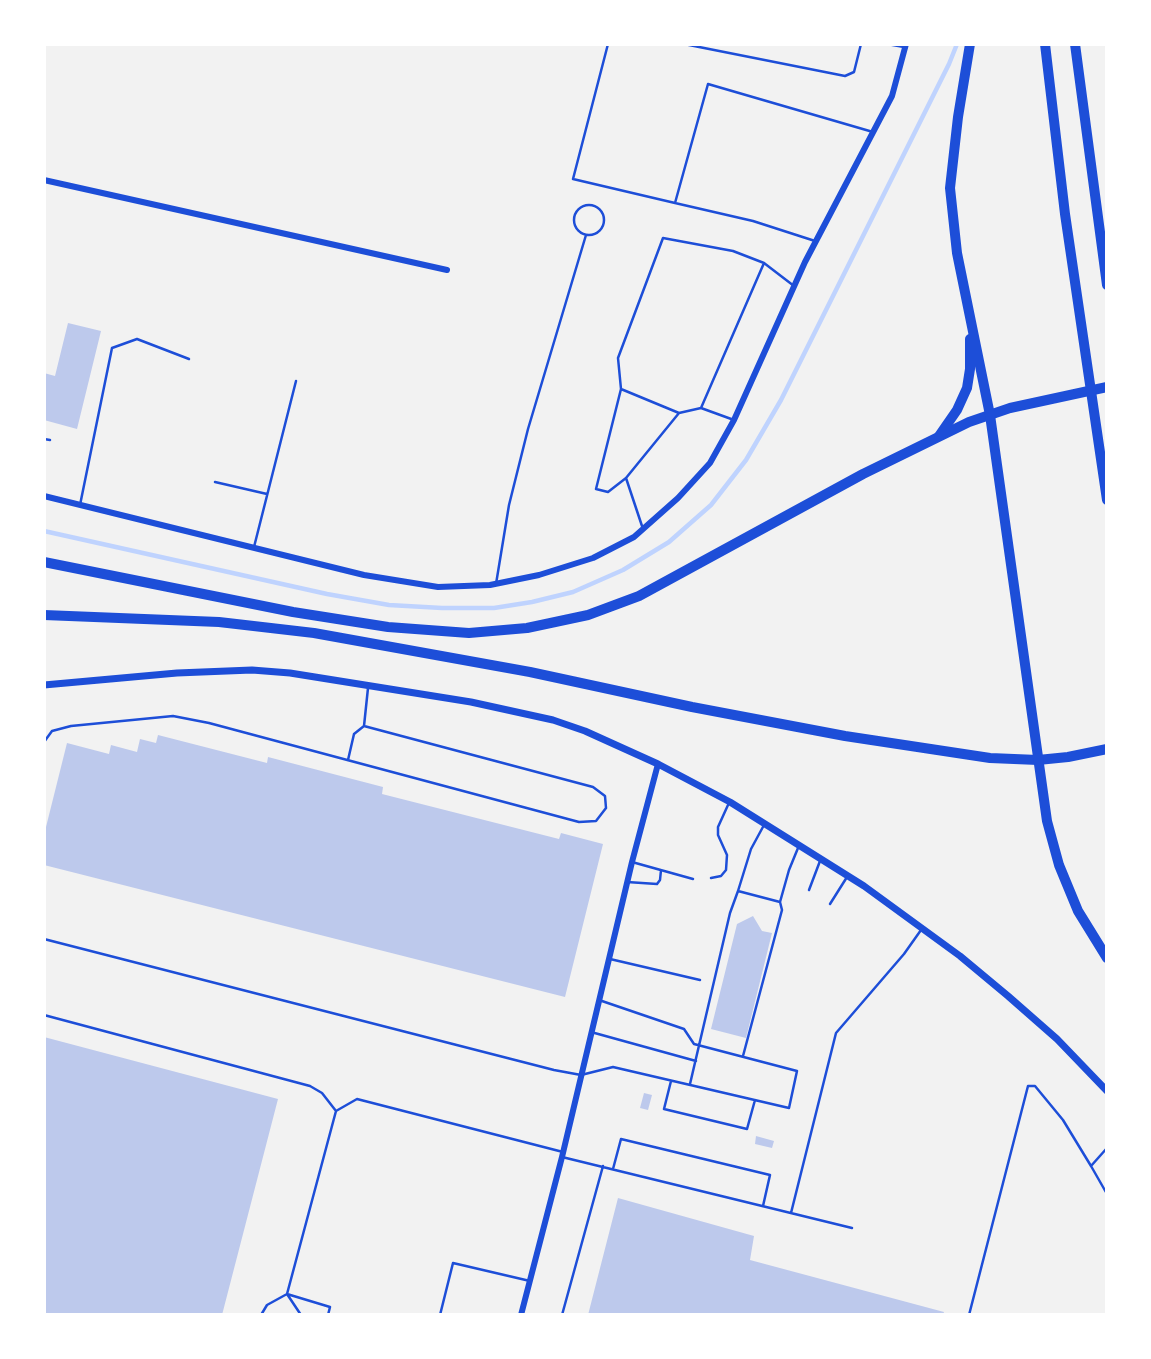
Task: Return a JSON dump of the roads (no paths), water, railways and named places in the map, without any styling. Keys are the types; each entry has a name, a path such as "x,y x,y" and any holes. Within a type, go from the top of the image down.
{"highway":[{"path":"970,44 950,188 957,253 990,415 1047,821 1059,865 1078,911 1107,958"},
{"path":"1045,44 1070,249 1107,500"},
{"path":"1075,44 1107,285"},
{"path":"939,436 957,410 967,388 970,369 969,312"},
{"path":"44,562 293,612 388,627 468,633 527,628 588,615 639,596 863,474 939,436 990,415 1058,396 1107,387"},
{"path":"44,615 219,622 314,633 530,672 845,736 990,758 1038,760 1105,749"}],"street":[{"path":"44,496 364,575 438,587 496,584 539,575 593,558 635,537 678,498 710,463 734,420 815,242 892,96 906,46"},
{"path":"44,180 447,270"},
{"path":"44,685 177,673 252,670 471,702 552,720 585,731 658,764 730,802 847,875 960,956 1047,1030 1107,1091"},
{"path":"521,1315 658,764"}],"lane":[{"path":"608,44 573,179 753,221 815,242"},
{"path":"684,44 845,76 854,72 861,44"},
{"path":"887,44 906,46"},
{"path":"675,203 708,84 873,132"},
{"path":"584,206 594,206 604,216 603,226 596,233 586,234 575,225 575,216 584,206"},
{"path":"496,584 509,505 528,429 586,234"},
{"path":"679,413 626,478 608,492 596,489 621,389 618,358 663,238 733,251 764,263 794,286"},
{"path":"701,408 764,263"},
{"path":"80,505 112,348 138,339 189,359"},
{"path":"253,547 296,381"},
{"path":"621,389 679,413 701,408 734,420"},
{"path":"44,439 50,440"},
{"path":"626,478 643,529"},
{"path":"215,481 267,494"},
{"path":"348,760 354,734 364,726 368,686"},
{"path":"44,741 52,731 71,726 173,716 209,723 579,822 596,821 606,808 605,796 593,787 364,726"},
{"path":"711,878 721,876 726,870 727,855 718,835 718,827 730,802"},
{"path":"689,1085 730,914 751,849 765,824"},
{"path":"743,1056 782,910 780,902 789,870 800,845"},
{"path":"809,890 821,858"},
{"path":"632,862 693,879"},
{"path":"627,882 656,884 660,880 662,870"},
{"path":"830,904 847,875"},
{"path":"738,891 780,902"},
{"path":"791,1213 836,1033 904,954 922,928"},
{"path":"44,939 581,1075 613,1067 789,1108 797,1071 695,1044 684,1029 599,1000"},
{"path":"610,959 700,980"},
{"path":"44,1015 308,1085 322,1093 336,1111"},
{"path":"592,1032 696,1061"},
{"path":"671,1080 664,1109 747,1129 755,1100"},
{"path":"969,1315 1028,1086 1035,1086 1063,1120 1107,1194"},
{"path":"301,1315 287,1294 336,1111 358,1099 613,1169 852,1228"},
{"path":"613,1169 621,1139 770,1175 763,1206"},
{"path":"1091,1166 1107,1148"},
{"path":"562,1315 603,1166"},
{"path":"440,1315 453,1263 530,1281"},
{"path":"261,1315 267,1305 287,1294 330,1307 328,1315"}],"waterway":[{"path":"44,531 327,594 389,605 494,608 573,592 623,570 669,542 711,505 746,460 781,400 957,44"}]}
